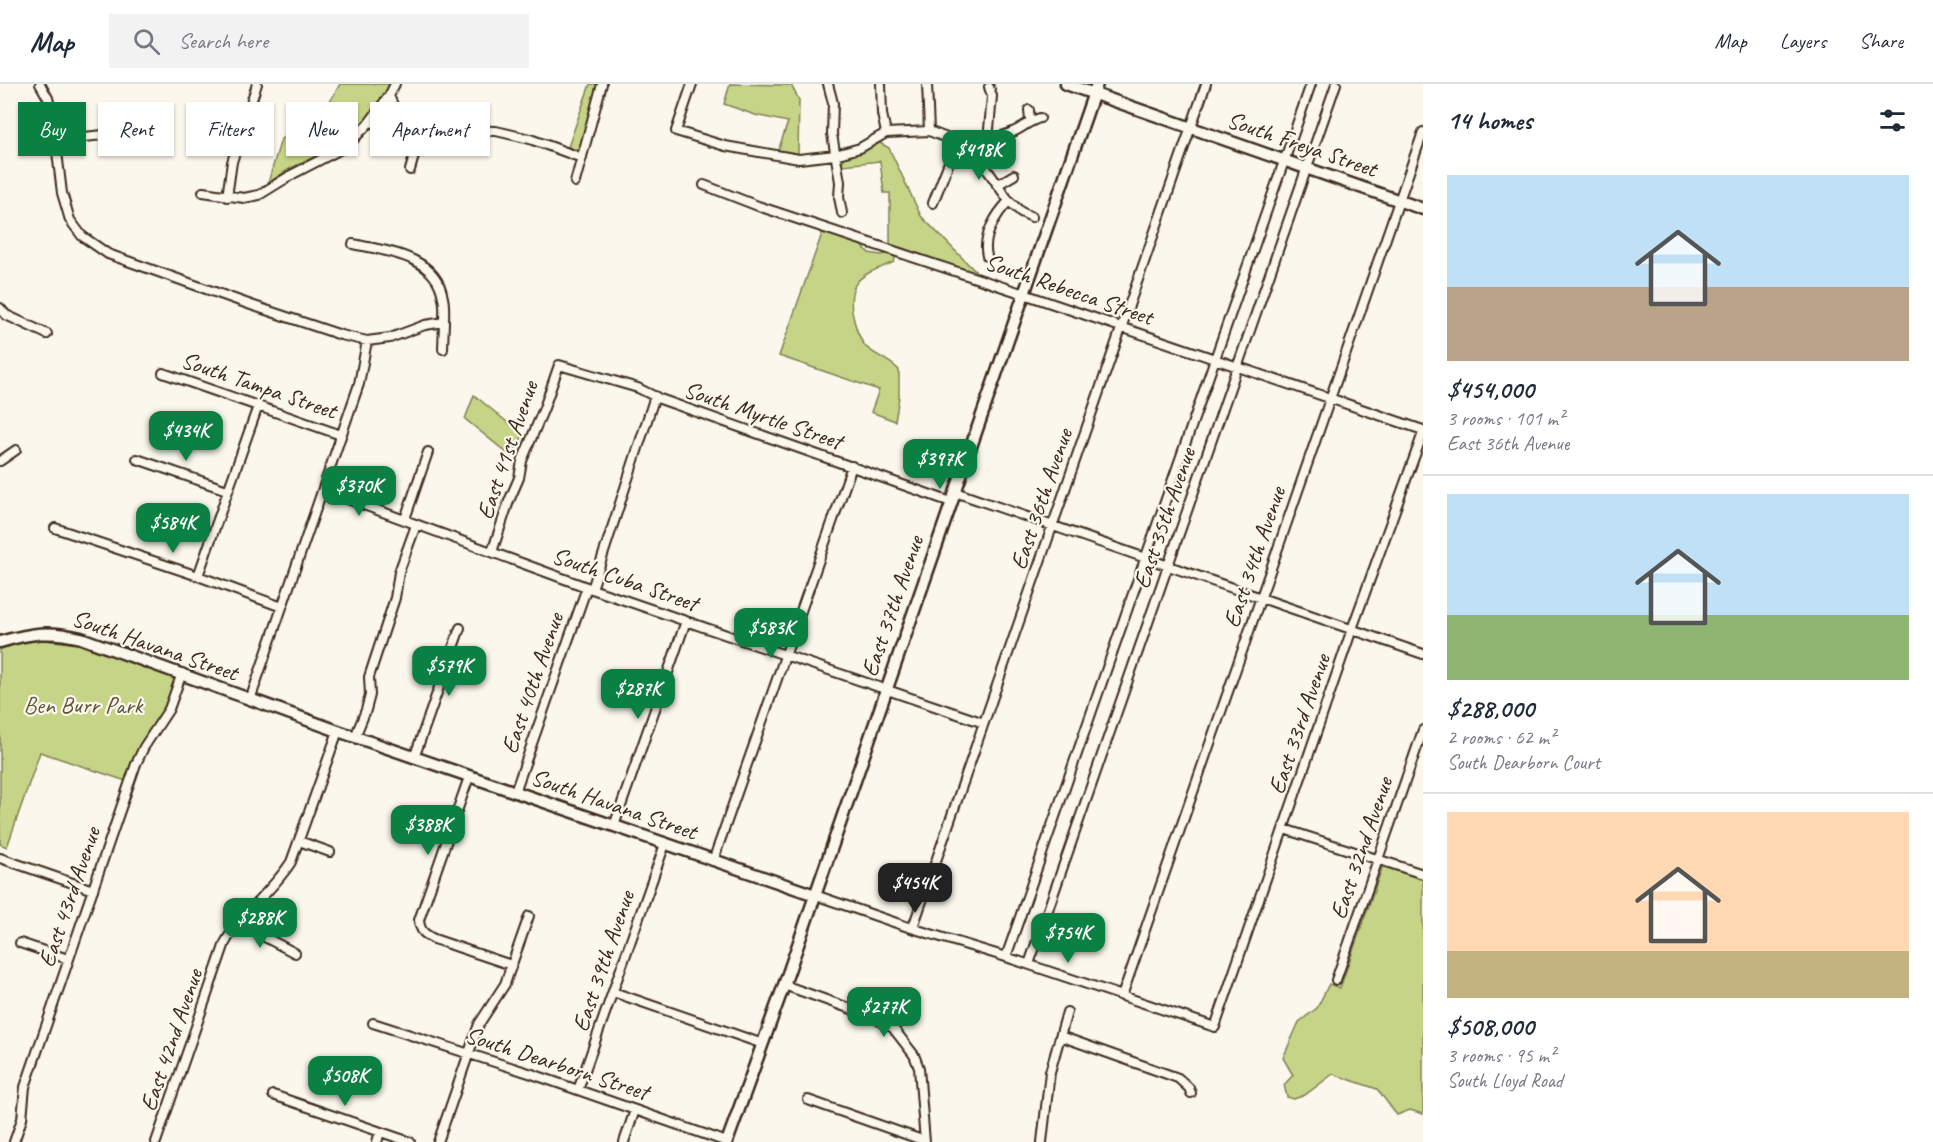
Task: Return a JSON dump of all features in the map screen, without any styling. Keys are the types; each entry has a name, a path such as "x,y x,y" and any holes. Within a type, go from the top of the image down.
{"street":[{"path":"40,84 49,102"},
{"path":"227,197 232,162 257,84"},
{"path":"203,192 244,198 259,195 293,174 347,146 369,123 395,84"},
{"path":"575,182 602,84"},
{"path":"692,84 676,130 725,146 799,159 835,155 860,148 886,133 929,131 957,142 977,154 1009,201 1021,212 1032,217"},
{"path":"828,84 833,103 832,134 842,213"},
{"path":"881,84 882,114 886,133"},
{"path":"927,84 929,131"},
{"name":"South Freya Street","path":"1066,84 1095,89 1191,128 1423,209"},
{"name":"East 36th Avenue","path":"913,927 1206,84"},
{"name":"East 35th Avenue","path":"1006,957 1311,84"},
{"name":"East 35th Avenue","path":"1029,964 1336,84"},
{"path":"977,154 988,140 993,96 989,87"},
{"name":"East 37th Avenue","path":"727,1142 784,985 1095,89"},
{"path":"389,96 392,102"},
{"path":"1029,110 1030,121"},
{"path":"988,140 1017,130 1030,121 1040,118"},
{"path":"490,131 513,134 582,158"},
{"name":"East 34th Avenue","path":"1122,996 1423,132"},
{"path":"933,203 957,142"},
{"path":"57,156 62,193 70,220 82,236 108,254 341,335 367,341 390,338 425,325 444,322"},
{"path":"410,171 414,156"},
{"path":"997,185 1014,175"},
{"name":"South Rebecca Street","path":"704,185 758,206 1122,327 1423,432"},
{"path":"987,255 985,248 998,212 1009,201"},
{"path":"353,244 412,258 429,269 443,298 443,349"},
{"path":"0,308 6,315 47,334"},
{"path":"250,700 359,384 367,341"},
{"name":"East 41st Avenue","path":"492,552 519,478 522,461 544,408 556,370 559,365 562,365"},
{"name":"South Myrtle Street","path":"562,365 638,388 852,466 1053,526 1423,654"},
{"name":"South Tampa Street","path":"164,373 341,435"},
{"name":"East 40th Avenue","path":"514,792 589,588 655,396"},
{"path":"198,576 258,406"},
{"name":"East 33rd Avenue","path":"1215,1027 1352,629 1423,432"},
{"path":"0,460 16,450"},
{"path":"405,519 428,452"},
{"path":"137,459 227,490"},
{"path":"713,861 852,466"},
{"name":"South Cuba Street","path":"322,490 589,588 984,723"},
{"path":"355,737 366,710 370,694 369,677 395,598 399,572 416,525"},
{"path":"55,528 282,607"},
{"path":"614,826 686,621"},
{"path":"414,758 460,628"},
{"name":"South Havana Street","path":"0,642 35,633 63,634 81,638 414,758 713,861 1215,1027"},
{"name":"East 43rd Avenue","path":"14,1142 22,1119 25,1087 136,764 144,747 169,709 182,673"},
{"name":"East 32nd Avenue","path":"1336,980 1423,730"},
{"name":"East 42nd Avenue","path":"156,1142 225,943 238,923 282,876 291,862 338,731"},
{"path":"469,777 419,920 419,927 423,933 511,965"},
{"path":"1284,829 1423,874"},
{"path":"299,841 330,852"},
{"name":"East 39th Avenue","path":"578,1090 665,844"},
{"path":"0,858 93,890"},
{"path":"438,1142 479,1024 496,1000 529,916"},
{"path":"238,923 295,953"},
{"path":"20,943 68,959"},
{"path":"784,985 871,1016 893,1028 914,1055 919,1068 925,1141 808,1100"},
{"path":"614,992 763,1044"},
{"path":"1042,1142 1050,1072 1067,1012"},
{"name":"South Dearborn Street","path":"374,1023 727,1142"},
{"path":"1060,1036 1178,1078 1191,1093"},
{"path":"273,1095 410,1142"},
{"path":"624,1142 635,1110"},
{"path":"377,1142 381,1132"}],"green space":[{"path":"340,84 391,84 378,102 370,102 370,114 358,128 358,102 330,102"},
{"path":"590,84 596,84 597,87 581,147 575,150 568,147"},
{"path":"730,84 791,85 799,100 798,154 778,151 788,122 755,115 724,104"},
{"path":"286,136 286,156 317,156 291,168 268,183 281,139"},
{"path":"878,142 889,148 921,216 978,274 890,244 890,193 884,193 880,161 843,165 842,162 848,153"},
{"path":"823,231 860,244 869,253 896,255 894,262 861,278 856,283 851,299 858,334 865,346 899,370 899,397 895,421 871,412 879,390 779,356"},
{"path":"474,395 523,435 512,457 465,419"},
{"name":"Ben Burr Park","path":"36,639 86,645 173,676 174,683 163,710 139,747 126,781 40,752 7,847 0,844 0,649"},
{"path":"1383,865 1423,879 1423,1114 1410,1110 1397,1115 1377,1089 1333,1074 1305,1095 1294,1099 1287,1097 1284,1085 1293,1075 1283,1058 1299,1022 1317,1008 1329,984 1340,988"}]}
